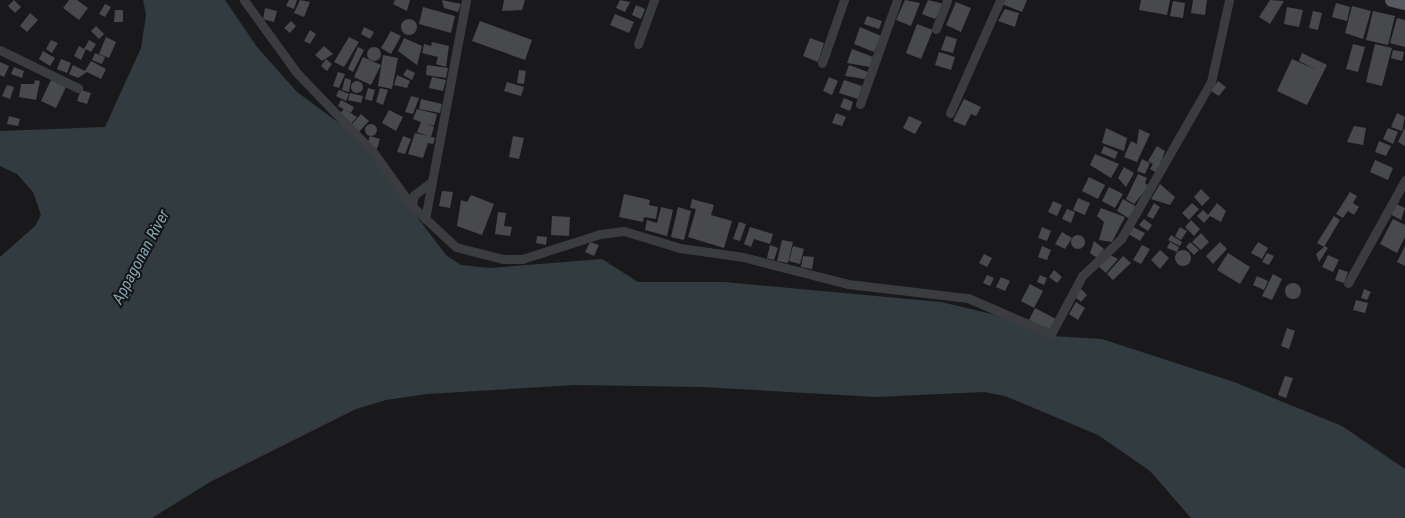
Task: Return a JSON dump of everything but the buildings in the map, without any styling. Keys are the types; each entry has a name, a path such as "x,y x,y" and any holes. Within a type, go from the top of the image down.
{"main road":[{"path":"1392,0 1405,2"}],"street":[{"path":"244,0 297,73 373,152 412,206 456,247 503,260 542,255 574,241 624,231 680,248 751,259 848,284 968,298 1051,334 1082,276 1121,239 1211,82 1228,0"},
{"path":"425,219 466,0"},
{"path":"638,44 654,0"},
{"path":"822,63 844,0"},
{"path":"860,104 897,0"},
{"path":"936,29 947,0"},
{"path":"950,113 1000,0"},
{"path":"0,50 78,88"},
{"path":"1348,283 1405,180"},
{"path":"412,206 414,195 431,182"}],"water":[{"name":"Appagonan River","path":"143,0 225,0 257,47 297,92 343,126 369,154 446,255 461,265 490,268 602,259 638,282 724,282 941,302 996,315 1052,336 1102,339 1234,382 1342,426 1405,469 1405,518 1191,518 1150,471 1098,435 1005,396 984,392 876,397 702,387 575,385 427,394 386,400 356,409 210,482 152,518 0,518 0,257 35,226 41,215 33,192 17,174 0,166 0,131 105,127 141,48 146,15"}]}
